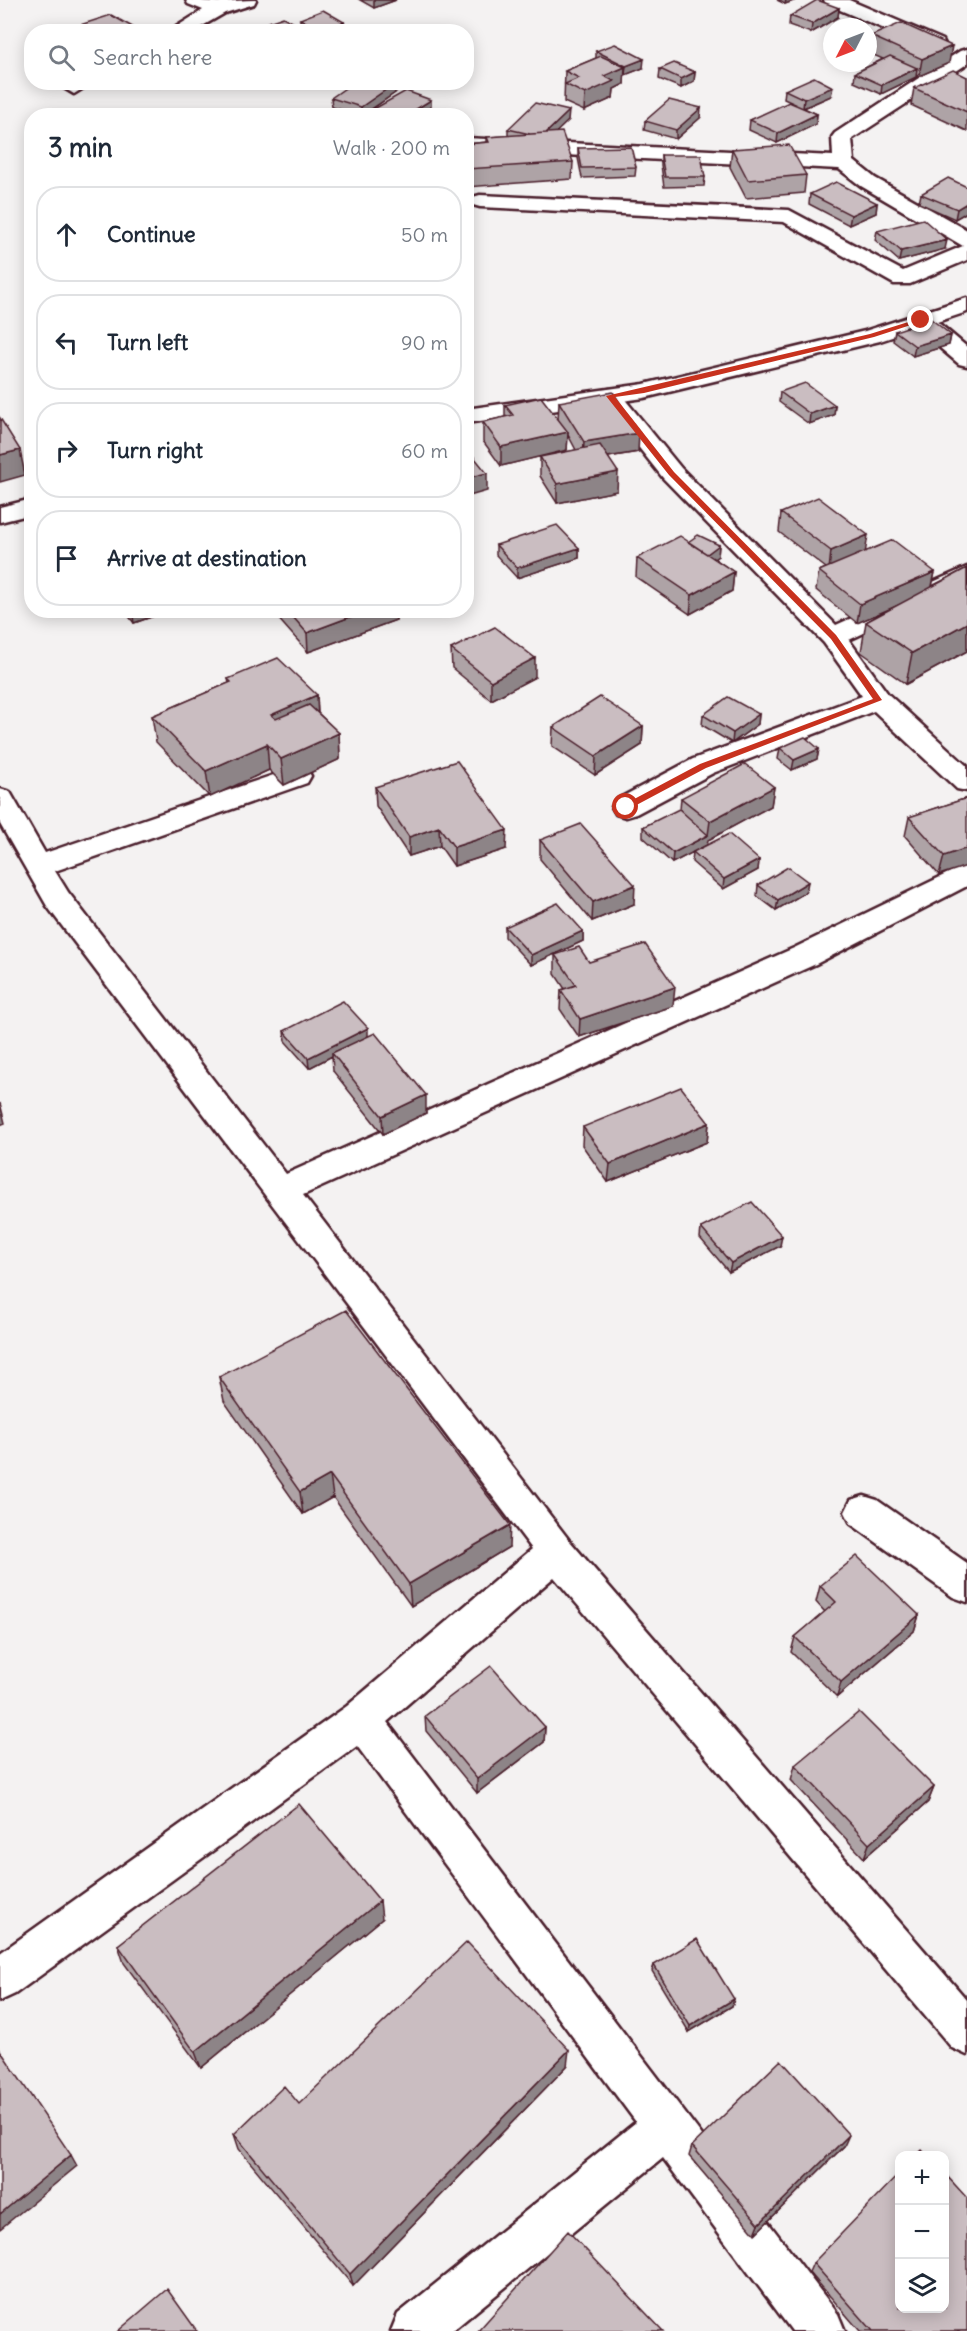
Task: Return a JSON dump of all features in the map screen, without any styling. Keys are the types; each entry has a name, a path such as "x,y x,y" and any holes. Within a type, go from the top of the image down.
{"street":[{"path":"195,0 218,9"},
{"path":"191,24 218,9 247,0"},
{"path":"833,0 966,56"},
{"path":"844,162 842,137 966,56"},
{"path":"474,144 844,162 868,182 958,232 967,241"},
{"path":"480,201 789,216 902,279 967,252"},
{"path":"474,415 644,391 872,336 967,305"},
{"path":"921,320 967,359"},
{"path":"610,396 672,473 833,637 878,700 967,782"},
{"path":"0,515 24,508"},
{"path":"833,637 967,575"},
{"path":"626,807 703,766 878,700"},
{"path":"38,866 297,776"},
{"path":"0,799 57,899 556,1552 967,2033"},
{"path":"280,1191 806,956 967,874"},
{"path":"864,1512 967,1585"},
{"path":"0,1979 361,1719 556,1552"},
{"path":"361,1719 821,2331"},
{"path":"415,2331 667,2126"}],"building":[{"path":"817,0 839,8 812,24 790,16"},
{"path":"323,10 344,22 309,24 300,19"},
{"path":"111,15 127,24 83,24"},
{"path":"283,17 296,24 263,24"},
{"path":"901,23 952,46 922,59 877,39 877,33"},
{"path":"615,44 644,59 626,66 596,51"},
{"path":"601,56 625,67 604,76 614,81 585,94 565,84 579,78 565,71"},
{"path":"890,56 917,68 882,85 855,73 877,72 877,62"},
{"path":"674,63 695,72 681,79 660,69"},
{"path":"953,70 967,77 967,112 914,88"},
{"path":"814,77 833,87 804,99 785,90"},
{"path":"342,90 385,90 361,107 331,98"},
{"path":"406,91 431,100 418,108 376,108"},
{"path":"669,100 701,108 676,130 645,121"},
{"path":"789,102 817,114 778,133 750,120"},
{"path":"535,103 569,111 546,133 530,134 508,129"},
{"path":"562,132 573,162 474,168 474,143 489,142 487,137"},
{"path":"789,145 806,175 748,180 732,149"},
{"path":"631,147 636,167 582,168 578,148"},
{"path":"661,155 701,155 705,177 665,177"},
{"path":"948,178 967,187 967,203 957,209 921,194"},
{"path":"836,182 877,203 851,215 810,194"},
{"path":"923,219 947,240 901,251 877,231"},
{"path":"931,319 951,335 915,346 895,331"},
{"path":"805,383 835,405 810,414 780,392"},
{"path":"613,392 639,433 584,442 559,402"},
{"path":"541,397 568,432 501,447 483,422 513,415 505,405"},
{"path":"0,418 20,450 0,455"},
{"path":"600,445 618,472 557,484 540,457"},
{"path":"474,457 487,473 474,476"},
{"path":"818,497 868,535 831,551 781,513"},
{"path":"557,525 579,548 517,568 496,545"},
{"path":"698,535 719,545 707,554 688,542"},
{"path":"680,536 734,572 692,595 637,558"},
{"path":"893,540 935,572 860,604 819,571"},
{"path":"967,568 967,623 912,653 866,622"},
{"path":"294,618 347,618 307,633"},
{"path":"495,627 535,658 491,681 451,649"},
{"path":"278,658 317,695 271,715 276,719 309,705 339,733 281,759 267,744 206,771 152,716 231,682 228,679"},
{"path":"600,697 643,726 596,756 553,727"},
{"path":"728,697 759,714 733,733 703,715"},
{"path":"805,737 819,749 794,760 780,748"},
{"path":"457,761 507,830 454,847 439,827 409,837 375,787"},
{"path":"745,764 774,787 710,821 681,798"},
{"path":"967,798 967,848 944,856 909,817"},
{"path":"679,809 708,835 673,853 643,827"},
{"path":"581,824 635,885 593,902 540,840"},
{"path":"729,834 759,860 724,879 693,852"},
{"path":"788,867 808,882 778,900 758,885"},
{"path":"558,903 583,931 531,955 505,927"},
{"path":"645,944 675,987 580,1019 561,990 576,985 555,955 579,947 589,962"},
{"path":"343,1001 368,1028 308,1058 284,1031"},
{"path":"375,1033 426,1095 382,1116 332,1053"},
{"path":"681,1087 709,1123 610,1164 583,1127"},
{"path":"752,1202 782,1236 731,1263 701,1228"},
{"path":"346,1310 510,1525 409,1584 330,1475 300,1492 219,1377"},
{"path":"857,1556 919,1615 841,1682 795,1637 836,1602 820,1586"},
{"path":"491,1666 545,1727 477,1779 425,1716"},
{"path":"859,1712 934,1787 869,1844 795,1765"},
{"path":"299,1804 380,1901 195,2052 118,1945"},
{"path":"697,1939 734,1999 690,2026 654,1965"},
{"path":"467,1942 569,2050 350,2274 234,2134 284,2086 299,2104"},
{"path":"0,2050 71,2155 0,2214"},
{"path":"781,2060 849,2135 759,2224 692,2146"},
{"path":"895,2178 895,2313 949,2313 949,2178 967,2198 967,2331 873,2331 813,2263"},
{"path":"568,2231 663,2331 478,2331"},
{"path":"167,2289 197,2331 118,2331"}],"route":[{"path":"626,807 703,766 878,700 822,624 672,473 610,396 644,391 872,336 921,320"}]}
